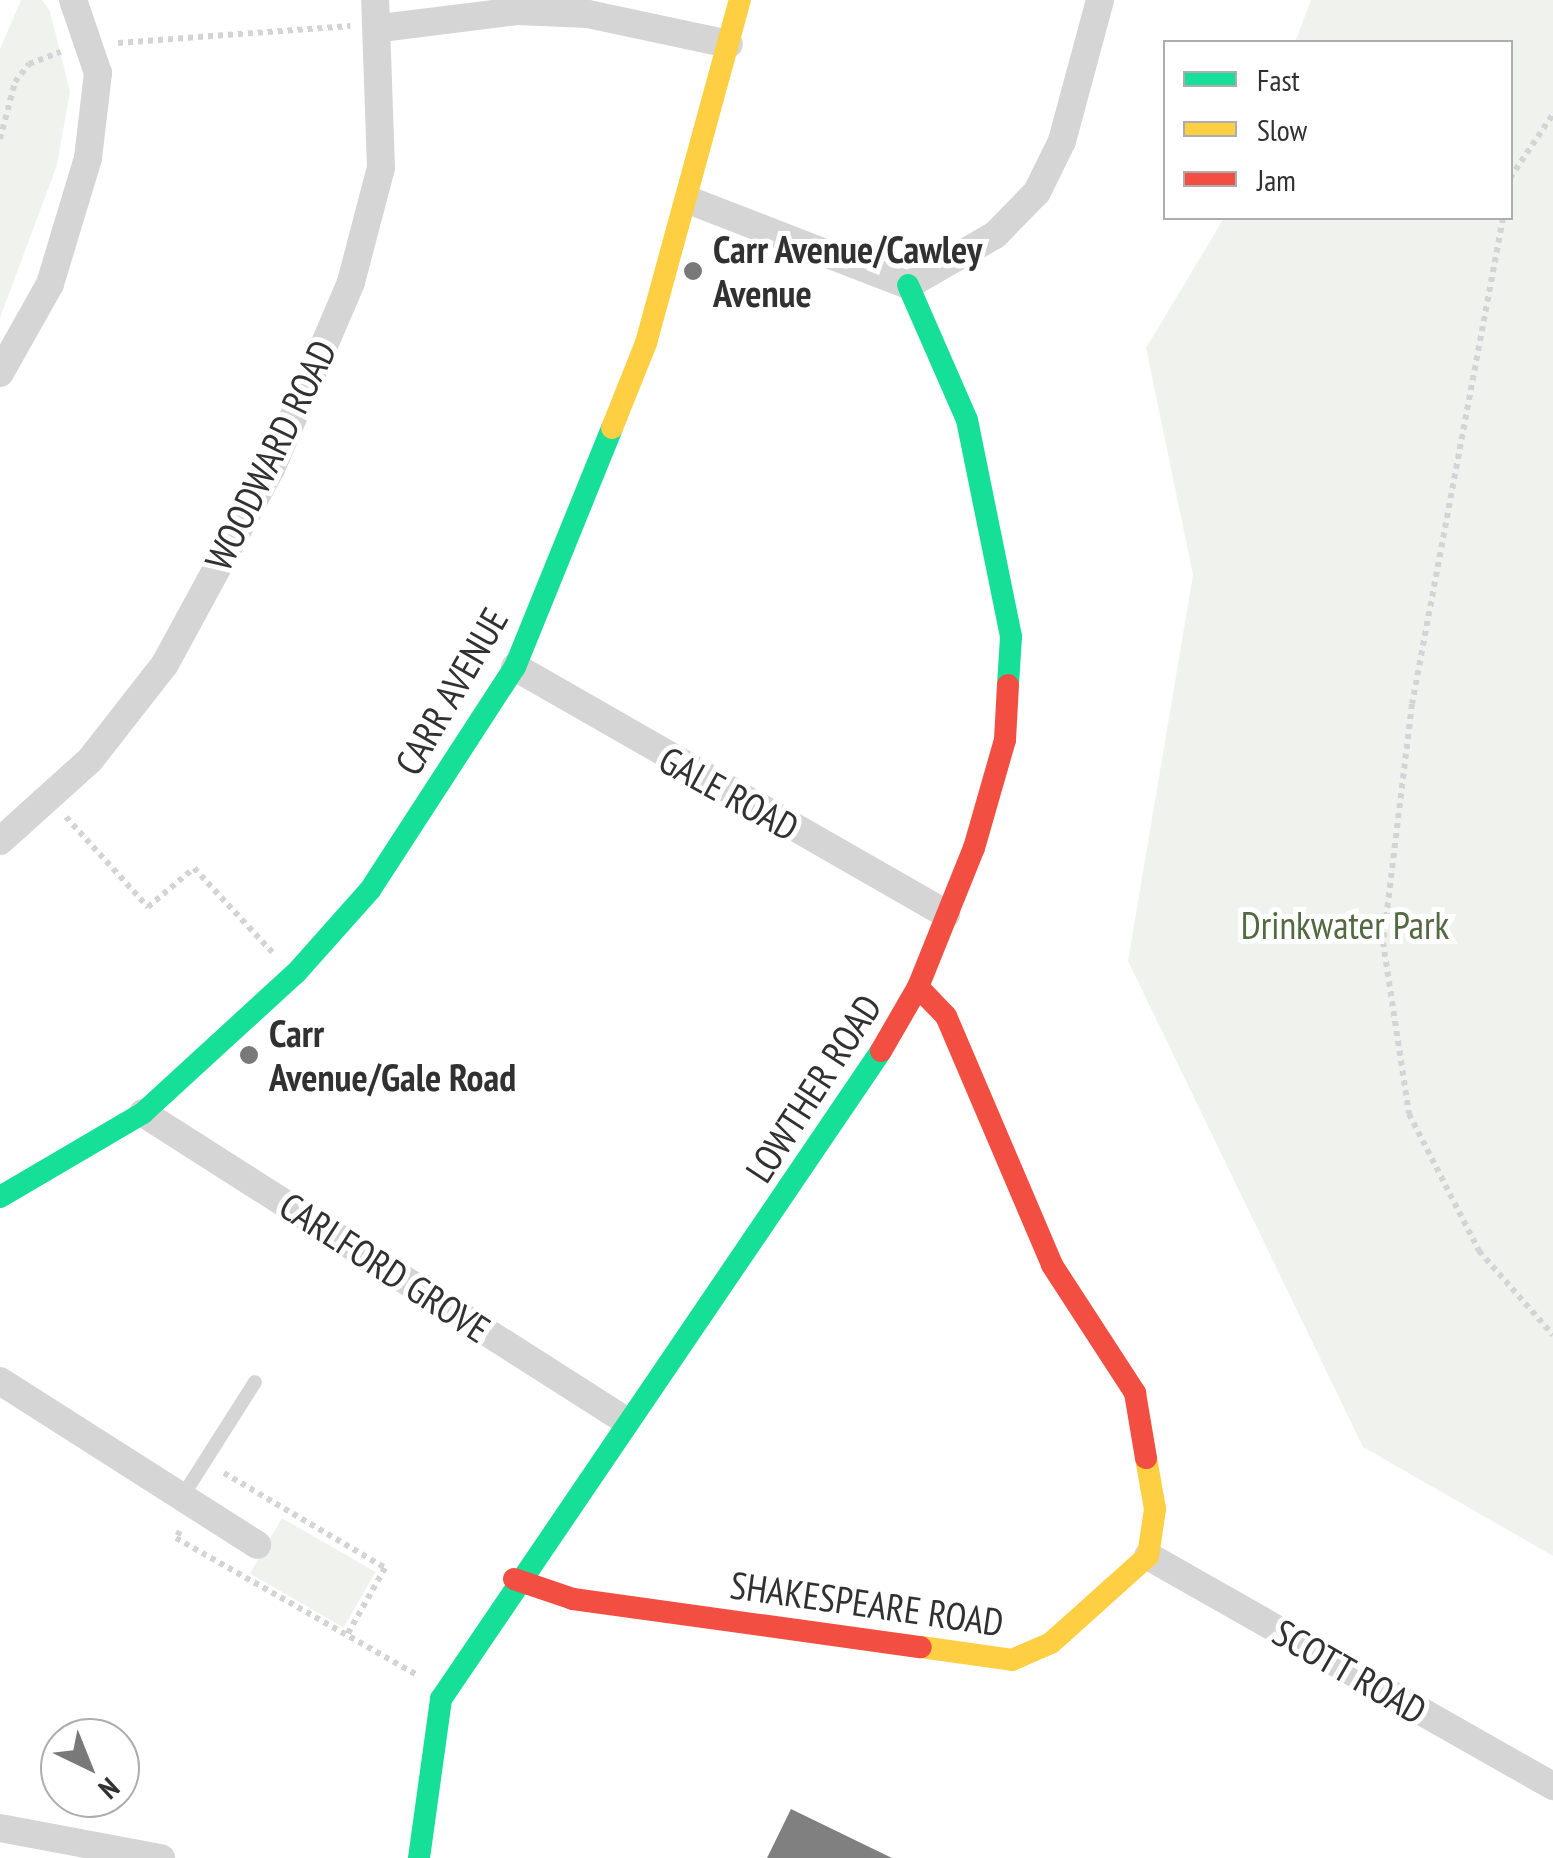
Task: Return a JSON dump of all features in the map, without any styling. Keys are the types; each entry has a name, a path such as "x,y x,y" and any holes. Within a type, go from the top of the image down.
{"street":[{"path":"0,373 50,284 88,158 98,74 73,0"},
{"name":"WOODWARD ROAD","path":"0,842 49,797 166,664 271,468 350,282 382,168 381,28 375,0"},
{"name":"CARR AVENUE","path":"0,1196 143,1112 296,973 370,890 515,667 646,343 690,201 740,0"},
{"path":"690,201 908,285 996,235 1038,192 1062,142 1100,0"},
{"path":"381,28 517,11 588,14 729,44"},
{"name":"LOWTHER ROAD","path":"420,1858 446,1691 514,1579 850,1104 918,987 1005,740 1011,637 967,420 908,285"},
{"name":"GALE ROAD","path":"515,667 946,914"},
{"path":"918,987 946,1016 1052,1266 1135,1394 1155,1509 1148,1556"},
{"name":"CARLFORD GROVE","path":"143,1112 626,1422"},
{"path":"0,1381 257,1544"},
{"name":"SHAKESPEARE ROAD","path":"514,1579 573,1599 1012,1660 1051,1643 1148,1556"},
{"name":"SCOTT ROAD","path":"1148,1556 1553,1786"},
{"path":"0,1828 117,1854 161,1858"}],"lane":[{"path":"189,1501 204,1461 255,1382"}],"path":[{"path":"0,136 14,82 30,64 91,46 381,28"},
{"path":"1513,174 1553,114"},
{"path":"1503,220 1412,704 1383,942 1409,1114 1479,1250 1553,1334"},
{"path":"49,797 148,907 194,868 296,973"},
{"path":"204,1461 385,1568 346,1635"},
{"path":"189,1501 176,1538 446,1691"}],"green space":[{"path":"21,0 42,0 50,11 70,91 57,165 0,318 0,49"},
{"name":"Drinkwater Park","path":"1311,0 1553,0 1553,1556 1363,1447 1128,961 1193,575 1146,348 1223,220 1513,220 1513,40 1296,40"},
{"path":"282,1518 376,1572 344,1627 250,1573"}],"building":[{"path":"791,1809 892,1858 767,1858"}],"traffic: fast":[{"path":"908,285 967,420 1011,637 1008,685"},
{"path":"0,1197 143,1113 296,973 370,890 515,667 612,428"},
{"path":"419,1858 441,1699 881,1051"}],"traffic: slow":[{"path":"612,428 646,343 740,0"},
{"path":"921,1647 1012,1660 1051,1643 1148,1556 1155,1509 1146,1458"}],"traffic: jam":[{"path":"881,1051 918,987 974,848 1005,740 1008,685"},
{"path":"918,987 946,1016 1052,1265 1135,1393 1146,1458"},
{"path":"514,1579 573,1599 921,1647"}],"place":[{"name":"Carr Avenue/Cawley Avenue","path":"693,271"},
{"name":"Carr Avenue/Gale Road","path":"249,1055"}]}
